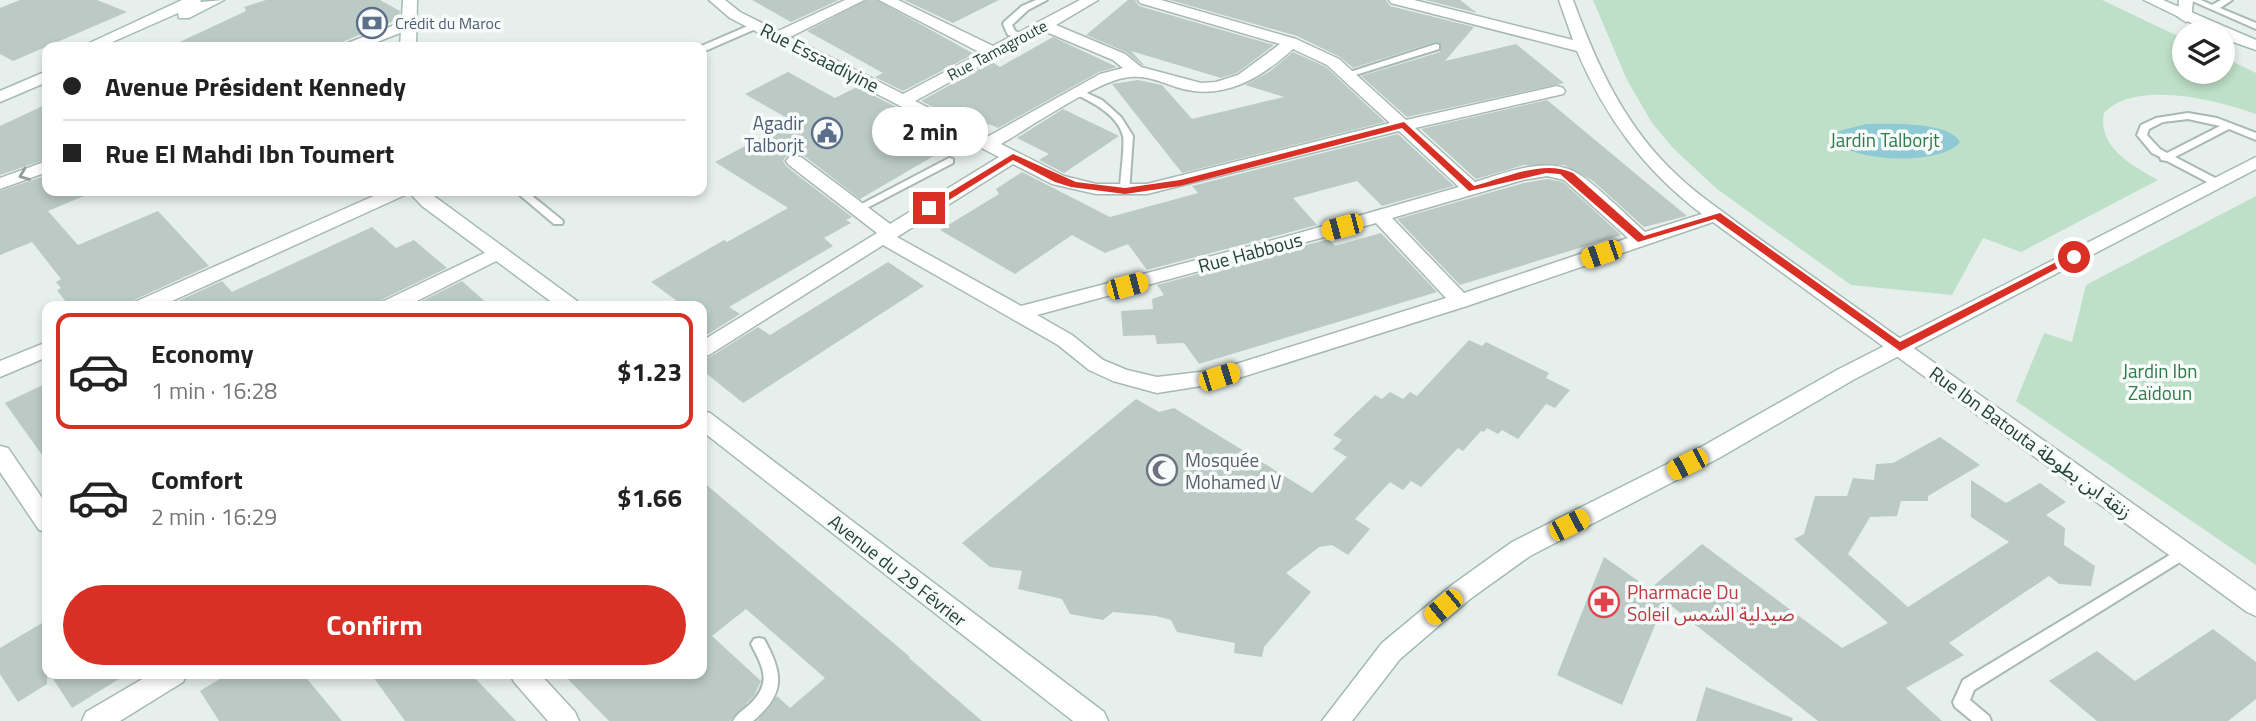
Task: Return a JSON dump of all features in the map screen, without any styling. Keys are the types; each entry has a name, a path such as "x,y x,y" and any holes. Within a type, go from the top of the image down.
{"street":[{"path":"100,42 194,0"},
{"path":"123,42 217,0"},
{"path":"408,42 410,0"},
{"name":"Rue Essaadiyine","path":"716,0 735,15 1058,180 1075,185 1125,191 1180,183 1404,125 1557,91"},
{"path":"779,36 857,0"},
{"path":"886,0 992,52"},
{"name":"Rue Tamagroute","path":"904,100 1091,0"},
{"path":"1145,0 1291,43 1333,62 1472,189"},
{"name":"Rue Ibn Batouta زنقة ابن بطوطة","path":"1566,0 1581,47 1615,113 1637,145 1664,173 1716,215 2256,605"},
{"path":"2151,0 2196,21"},
{"path":"2186,0 2186,17"},
{"path":"1399,1 1581,47"},
{"path":"364,42 408,25"},
{"path":"1043,25 1119,57 1137,71"},
{"path":"2235,37 2256,45"},
{"path":"2235,40 2256,52"},
{"path":"988,144 1106,77 1137,71 1156,73 1184,85 1221,86 1243,81 1291,43"},
{"path":"0,87 42,68"},
{"path":"0,97 42,78"},
{"path":"707,347 1013,156"},
{"path":"795,161 859,208 886,235 1065,340 1096,365 1121,376 1157,385 1219,377 1460,301 1716,215"},
{"path":"1336,721 1391,651 1461,592 1521,549 1711,452 1900,347 2256,162"},
{"path":"0,184 42,168"},
{"name":"Rue Habbous","path":"1017,314 1545,170 1570,176 1642,240"},
{"path":"155,301 388,196"},
{"path":"421,196 563,301"},
{"path":"1380,216 1460,301"},
{"path":"401,301 497,253"},
{"path":"0,370 42,351"},
{"name":"Avenue du 29 Février","path":"707,423 1094,721"},
{"path":"0,454 42,516"},
{"path":"96,721 166,679"},
{"path":"526,679 553,717"}],"lane":[{"path":"1021,37 1012,33 1007,24 1025,8 1043,0"},
{"path":"2194,0 2255,25"},
{"path":"2212,8 2228,0"},
{"path":"707,47 757,25"},
{"path":"1349,74 1436,47"},
{"path":"1078,92 1099,102 1118,119 1128,136 1125,191"},
{"path":"2215,183 2165,158 2147,143 2142,135 2144,127 2173,115 2198,116 2256,137"},
{"path":"2165,158 2229,125"},
{"path":"859,208 949,161"},
{"path":"526,196 558,222"},
{"path":"1983,721 1961,702 1968,685 2183,553"},
{"path":"741,721 766,699 772,689 774,677 770,663 758,644"}],"green space":[{"name":"Jardin Talborjt","path":"1593,0 2102,0 2172,33 2172,84 2235,84 2235,63 2256,73 2256,114 2221,103 2177,96 2135,97 2118,103 2104,113 2106,136 2128,162 2158,180 2021,252 1983,238 1952,295 1851,285 1717,189 1673,148 1652,123 1627,80"},
{"name":"Jardin Ibn Zaïdoun","path":"2256,196 2256,565 2016,401 2044,333 2072,342 2086,285"}],"water":[{"path":"1866,124 1931,127 1954,135 1960,142 1950,150 1935,155 1896,158 1857,153 1833,139 1835,132"}],"building":[{"path":"20,0 97,0 127,12 57,42 42,42 42,49 13,61 0,54 0,8"},
{"path":"266,0 380,0 400,11 399,19 342,42 180,42 246,11 244,7"},
{"path":"752,0 839,0 791,22"},
{"path":"866,0 877,0 974,54 903,91 875,77 883,73 807,31"},
{"path":"904,0 999,0 953,23"},
{"path":"1128,0 1135,0 1139,6 1274,45 1237,73 1221,78 1131,51 1142,65 1126,52 1086,35"},
{"path":"1170,0 1386,0 1390,6 1474,27 1445,61 1516,44 1564,83 1407,117 1361,76 1440,52 1440,43 1435,42 1353,68 1340,57 1297,36"},
{"path":"1425,0 1460,0 1477,13"},
{"path":"1053,37 1117,67 1099,72 998,128 989,124 979,130 921,101 992,62 1000,67"},
{"path":"1293,52 1326,67 1385,122 1182,173 1112,84 1138,80 1162,85 1192,119 1284,97 1245,85 1269,72"},
{"path":"788,72 835,98 857,87 961,140 860,199 803,155 787,155 783,161 787,167 852,217 846,220 851,223 824,238 833,246 729,307 740,314 707,335 707,301 677,301 651,282 724,240 727,242 788,208 715,162 792,121 745,94"},
{"path":"1547,100 1687,216 1644,227 1593,181 1564,165 1524,165 1476,179 1421,129"},
{"path":"42,106 42,161 0,175 0,126"},
{"path":"1063,109 1119,136 1064,173 1039,160 1049,154 1017,138"},
{"path":"1398,134 1454,186 1382,206 1357,181 1293,198 1317,225 1147,270 1128,244 1105,253 1072,235 1015,274 940,230 999,194 996,189 1022,172 1110,217 1198,193 1192,186"},
{"path":"42,177 42,196 84,196 48,211 78,245 158,211 209,266 135,301 65,301 57,290 61,288 56,282 61,279 32,242 0,255 0,191"},
{"path":"1547,179 1563,182 1621,235 1460,285 1397,219 1524,183"},
{"path":"372,227 396,248 414,240 447,268 382,301 178,301 222,281 232,292"},
{"path":"1381,233 1437,292 1199,364 1184,343 1157,344 1155,335 1123,336 1121,311 1153,309 1152,299 1164,295 1157,285 1329,239 1335,246"},
{"path":"888,262 924,286 743,403 707,374 707,358 758,327 770,335"},
{"path":"462,281 484,301 422,301"},
{"name":"Mosquée Mohamed V","path":"1469,340 1482,346 1486,342 1549,373 1546,378 1570,390 1555,408 1546,404 1518,439 1502,430 1498,434 1487,428 1463,451 1458,448 1421,487 1411,481 1403,490 1390,482 1355,519 1370,529 1348,555 1332,545 1319,547 1286,573 1311,592 1264,647 1262,657 1234,653 1235,643 1177,632 1171,620 1156,616 1113,612 1103,620 1070,614 1062,599 1018,589 1022,571 990,567 962,543 1136,399 1159,412 1174,408 1312,493 1347,457 1333,449 1342,440 1333,435 1375,395 1382,399 1390,392 1403,399 1410,392 1417,396"},
{"path":"42,385 42,455 5,403"},
{"path":"1940,437 1980,465 1928,496 1928,501 1901,501 1897,516 1870,517 1848,554 1908,607 2009,542 1971,517 1971,480 2006,503 2040,483 2066,502 2046,515 2065,528 2064,545 2095,566 2091,586 2059,584 2049,576 1949,643 1964,655 1906,688 1942,721 1818,721 1665,601 1622,705 1557,675 1604,557 1650,589 1702,544 1842,648 1888,623 1794,539 1804,534 1815,496 1847,496 1853,478 1874,480 1876,464 1893,463"},
{"path":"707,485 982,721 757,721 777,696 790,708 825,678 746,609 712,636 761,681 754,696 730,721 609,721 568,679 707,679"},
{"path":"42,623 42,679 47,679 47,684 18,702 0,674 0,648"},
{"path":"2213,629 2256,662 2256,699 2228,721 2097,721 2049,681 2097,651 2135,681"},
{"path":"53,679 119,679 72,708"},
{"path":"220,679 307,679 342,721 219,721 200,691"},
{"path":"375,679 476,679 516,721 405,721"},
{"path":"1706,687 1793,718 1792,721 1696,721"}],"place":[{"name":"Crédit du Maroc","path":"372,23"},
{"name":"Agadir Talborjt","path":"827,133"},
{"name":"Mosquée Mohamed V","path":"1162,470"},
{"name":"Pharmacie Du Soleil صيدلية الشمس","path":"1604,602"}],"route":[{"path":"929,208 1013,156 1058,180 1096,189 1125,191 1180,183 1404,125 1472,189 1545,170 1562,172 1570,176 1642,240 1716,215 1900,347 2074,257"}]}
